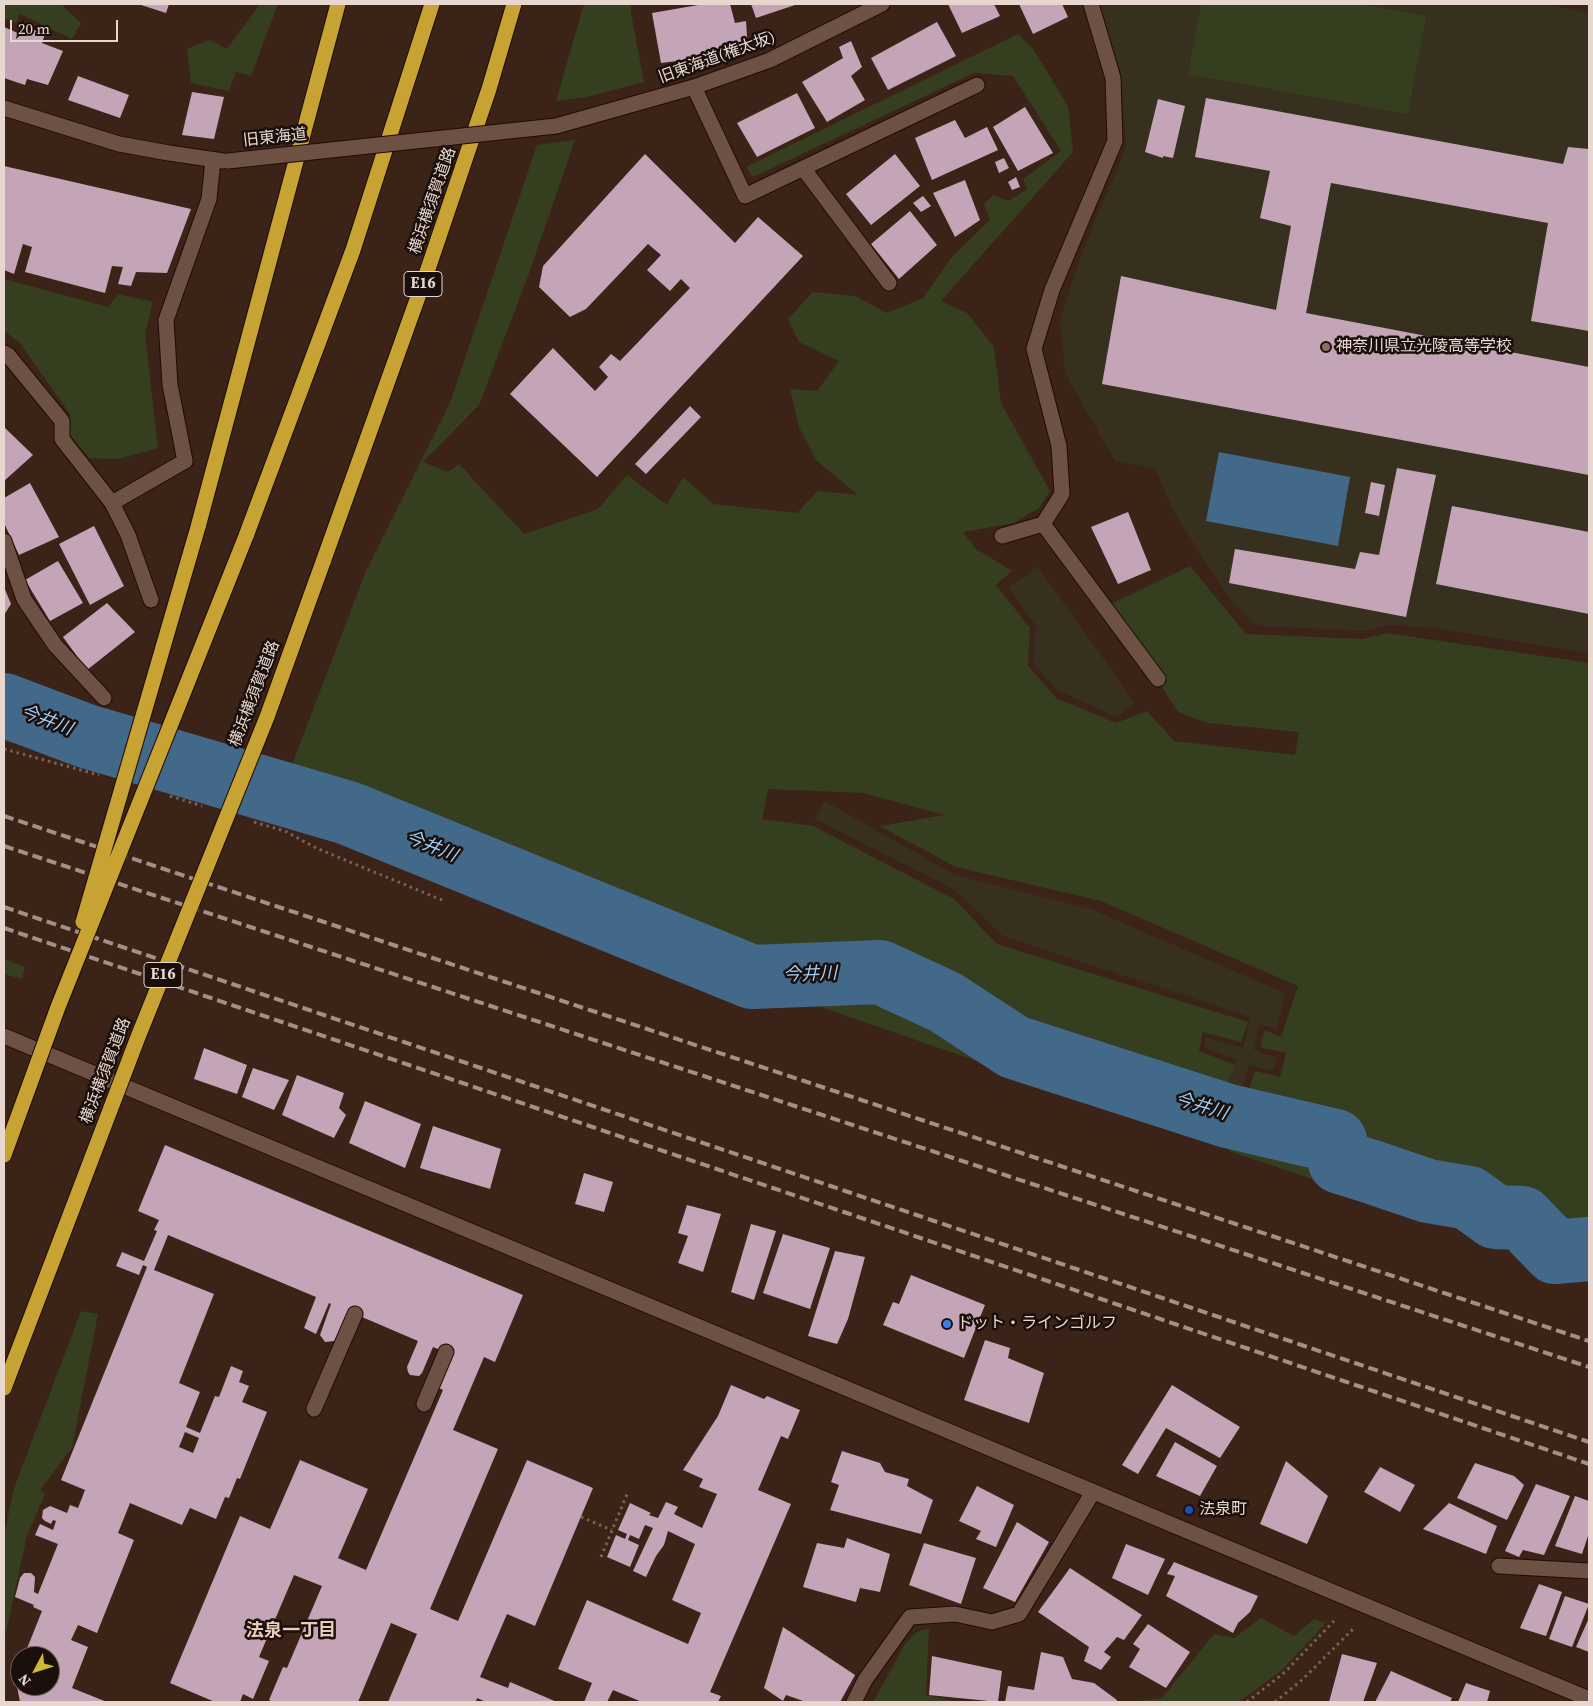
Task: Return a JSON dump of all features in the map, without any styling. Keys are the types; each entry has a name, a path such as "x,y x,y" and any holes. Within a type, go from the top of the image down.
{"highway":[{"path":"58,1007 198,527 338,4"},
{"path":"4,1155 58,1007 246,536 353,250 432,4"},
{"name":"横浜横須賀道路","path":"4,1388 138,1037 267,717 428,269 489,89 514,4"}],"street":[{"name":"旧東海道(権太坂)","path":"556,126 694,87 770,60 882,4"},
{"path":"1002,536 1043,524 1062,494 1060,446 1034,349 1052,290 1115,141 1113,78 1090,4"},
{"path":"694,87 745,196 977,85"},
{"name":"旧東海道","path":"4,108 119,144 220,161 556,126"},
{"path":"112,503 185,461 170,385 166,320 220,161"},
{"path":"803,168 889,283"},
{"path":"4,352 62,421 62,439 112,503 128,535 151,600"},
{"path":"1043,524 1158,679"},
{"path":"4,541 24,599 55,645 104,698"},
{"path":"4,1036 1589,1699"},
{"path":"314,1409 355,1314"},
{"path":"424,1404 446,1352"},
{"path":"854,1702 865,1680 910,1617 955,1614 992,1622 1019,1614 1093,1492"},
{"path":"1499,1566 1589,1571"}],"path":[{"path":"601,1557 628,1492"},
{"path":"582,1517 612,1530"},
{"path":"1248,1702 1285,1672 1353,1601"},
{"path":"1276,1702 1303,1679 1355,1627 1337,1619"}],"shaded area":[{"name":"神奈川県立光陵高等学校","path":"1098,4 1544,4 1589,13 1589,653 1432,628 1388,625 1364,631 1257,626 1229,598 1175,514 1155,469 1115,461 1065,373 1060,321 1072,281 1096,218 1126,148 1121,83"},
{"path":"1038,567 1135,703 1116,717 1057,690 1033,663 1036,626 1008,587"},
{"path":"825,801 955,875 1091,909 1285,993 1277,1028 1259,1025 1254,1050 1277,1058 1273,1071 1249,1065 1224,1145 1207,1140 1237,1059 1205,1048 1205,1037 1243,1048 1250,1017 1003,936 955,890 815,819"}],"green space":[{"path":"4,4 61,4 81,23 72,39 20,14 16,23 4,18"},
{"path":"260,4 278,4 251,76 236,72 229,91 191,83 187,49 209,40 227,49"},
{"path":"584,4 631,4 644,82 587,97 556,101"},
{"path":"1201,4 1359,4 1426,16 1408,114 1188,74"},
{"path":"1018,34 1033,49 1068,106 1073,152 941,301 967,313 994,347 1001,403 1050,491 1039,508 1014,523 963,532 976,549 1012,571 996,585 1030,628 1028,666 1056,698 1116,723 1147,711 1174,741 1295,755 1299,732 1208,723 1178,712 1109,605 1190,566 1246,634 1363,639 1387,633 1589,663 1589,1272 1229,1151 1255,1071 1280,1077 1286,1053 1260,1047 1265,1030 1281,1037 1298,986 1101,901 956,867 880,826 945,815 863,793 768,789 762,819 813,826 954,899 997,944 1248,1022 1241,1042 1203,1032 1199,1051 1235,1065 1205,1140 272,817 366,571 450,403 537,145 575,140 528,276 479,405 423,462 448,472 459,464 524,534 598,509 627,475 667,505 683,477 713,504 797,513 818,491 858,495 816,460 799,427 790,389 817,391 839,361 799,342 788,319 813,292 855,296 887,313 923,298 951,258 990,220 984,204 993,195 1009,201 1027,189 1023,179 1061,151 1013,76 974,73 753,177 746,167"},
{"path":"4,279 108,307 118,294 153,302 145,333 158,448 118,459 89,458 70,435 70,414 19,342 4,331"},
{"path":"4,695 98,731 88,762 4,741"},
{"path":"4,959 25,967 22,979 4,974"},
{"path":"81,1311 98,1314 72,1448 40,1490 45,1494 27,1536 4,1641 4,1537 13,1491"},
{"path":"1261,1618 1294,1636 1314,1619 1326,1623 1282,1670 1239,1702 1131,1702 1162,1698 1214,1634 1234,1638"},
{"path":"929,1628 926,1695 958,1702 873,1702 905,1644 915,1633"}],"water":[{"path":"1219,452 1350,477 1338,546 1206,521"}],"building":[{"path":"138,4 169,4 166,13"},
{"path":"704,4 730,4 735,23 746,21 748,52 661,63 652,13"},
{"path":"751,4 798,4 756,18"},
{"path":"948,4 994,4 1000,16 962,33"},
{"path":"1019,4 1062,4 1068,17 1033,34"},
{"path":"937,22 956,56 888,90 871,58"},
{"path":"24,26 45,34 42,43 63,51 48,85 27,79 25,85 4,78 4,27 20,34"},
{"path":"851,41 862,67 851,76 865,100 827,122 802,82 843,58 839,47"},
{"path":"78,76 129,95 120,118 68,100"},
{"path":"192,92 224,97 214,139 182,135"},
{"path":"797,93 815,128 757,157 737,123"},
{"path":"1206,98 1563,164 1568,147 1589,149 1589,331 1531,321 1548,223 1331,183 1306,313 1589,367 1589,475 1102,384 1121,276 1276,310 1291,226 1260,218 1270,171 1195,157"},
{"path":"1158,99 1185,106 1173,158 1163,156 1163,158 1145,152"},
{"path":"1025,107 1053,153 1018,171 993,127"},
{"path":"955,120 965,138 987,127 998,150 932,180 915,138"},
{"path":"645,154 735,243 758,217 803,256 597,477 510,394 553,348 595,391 608,377 599,367 611,354 620,361 690,288 681,279 670,291 647,270 661,255 648,244 586,309 570,317 539,287 543,266"},
{"path":"895,154 920,186 871,225 846,194"},
{"path":"1004,158 1009,168 999,173 995,162"},
{"path":"4,166 191,209 167,273 136,272 131,286 118,284 123,267 112,266 105,293 25,272 32,247 23,244 14,274 4,270"},
{"path":"1016,177 1020,187 1012,190 1008,182"},
{"path":"965,180 980,220 955,237 933,193"},
{"path":"923,196 931,206 921,212 913,203"},
{"path":"910,211 937,245 899,279 871,244"},
{"path":"690,406 701,417 646,474 635,464"},
{"path":"4,427 33,455 4,481"},
{"path":"1397,468 1436,475 1406,617 1229,583 1235,549 1355,569 1360,552 1379,555"},
{"path":"1371,482 1385,485 1379,516 1365,513"},
{"path":"30,483 59,537 19,555 4,523 4,498"},
{"path":"1452,506 1589,532 1589,614 1436,584"},
{"path":"1128,512 1151,570 1118,584 1091,527"},
{"path":"94,526 124,586 90,605 59,544"},
{"path":"58,561 83,603 50,621 25,580"},
{"path":"4,587 11,604 4,615"},
{"path":"107,603 135,632 87,670 63,637"},
{"path":"204,1048 247,1065 237,1094 194,1079"},
{"path":"253,1068 289,1080 274,1110 242,1097"},
{"path":"297,1075 344,1093 339,1108 346,1115 334,1138 282,1115"},
{"path":"365,1101 421,1124 405,1168 349,1143"},
{"path":"433,1126 501,1149 490,1189 420,1168"},
{"path":"165,1145 523,1295 495,1362 484,1357 453,1430 498,1449 430,1609 458,1621 527,1460 593,1488 535,1626 507,1614 480,1677 508,1688 510,1682 557,1702 486,1702 477,1698 476,1702 388,1702 417,1634 391,1623 358,1702 273,1702 269,1700 283,1667 287,1668 322,1586 294,1575 259,1657 269,1661 253,1699 243,1694 240,1702 215,1702 170,1683 240,1516 270,1529 300,1460 368,1489 338,1558 366,1570 443,1390 437,1387 450,1354 433,1347 422,1373 419,1376 410,1375 407,1367 418,1341 348,1311 334,1341 325,1342 320,1335 331,1304 329,1303 316,1334 304,1328 316,1297 168,1235 154,1270 214,1294 179,1383 200,1392 186,1427 200,1433 215,1396 219,1397 231,1366 243,1371 239,1382 249,1386 242,1402 267,1412 240,1479 237,1478 229,1498 225,1497 216,1519 190,1508 182,1525 130,1503 118,1533 134,1540 97,1633 78,1625 71,1640 88,1647 72,1688 107,1702 20,1702 19,1696 60,1696 60,1646 28,1646 42,1611 33,1607 34,1605 15,1597 20,1578 24,1573 31,1573 35,1577 34,1592 38,1594 58,1544 35,1535 40,1524 53,1530 56,1521 53,1520 51,1524 45,1521 42,1518 43,1510 50,1506 67,1513 70,1505 78,1508 85,1490 61,1480 147,1267 143,1265 139,1275 116,1266 122,1252 144,1261 157,1231 154,1230 159,1220 138,1211","holes":["185,1432 199,1438 193,1453 179,1447"]},
{"path":"584,1173 613,1182 604,1212 575,1204"},
{"path":"687,1205 721,1214 703,1272 678,1263 688,1236 678,1233"},
{"path":"751,1224 776,1231 754,1300 731,1292"},
{"path":"783,1234 830,1248 810,1309 763,1293"},
{"path":"835,1251 865,1257 848,1319 837,1344 808,1336"},
{"path":"911,1275 985,1305 964,1358 883,1325 893,1302 899,1304"},
{"path":"985,1340 1010,1348 1008,1358 1044,1373 1029,1423 964,1400"},
{"path":"731,1385 764,1399 767,1396 800,1410 788,1439 781,1436 758,1490 791,1504 710,1692 721,1696 718,1702 642,1702 613,1690 607,1702 584,1702 592,1683 558,1669 587,1600 688,1644 701,1613 672,1600 695,1544 668,1531 664,1545 656,1556 646,1577 633,1571 653,1528 645,1525 639,1539 630,1535 628,1540 639,1545 630,1567 607,1557 616,1535 625,1539 627,1534 618,1530 630,1503 651,1513 649,1515 658,1518 666,1502 678,1507 674,1514 702,1528 717,1494 699,1487 703,1479 683,1470 718,1416"},
{"path":"1172,1385 1240,1427 1220,1458 1166,1428 1138,1474 1122,1465"},
{"path":"1175,1442 1217,1466 1200,1496 1156,1476"},
{"path":"842,1451 880,1463 885,1472 909,1479 907,1486 933,1500 921,1534 830,1510 839,1485 831,1482"},
{"path":"1286,1461 1328,1496 1307,1544 1260,1524"},
{"path":"1475,1463 1514,1476 1524,1485 1507,1520 1457,1498"},
{"path":"1380,1467 1415,1485 1400,1512 1364,1492"},
{"path":"1536,1484 1570,1496 1544,1555 1523,1550 1519,1557 1505,1551"},
{"path":"977,1486 1014,1505 996,1547 976,1539 981,1531 959,1521"},
{"path":"1575,1496 1589,1501 1589,1533 1582,1554 1555,1546"},
{"path":"1449,1503 1497,1526 1486,1554 1423,1529"},
{"path":"1017,1522 1049,1542 1015,1602 983,1588"},
{"path":"847,1538 890,1554 880,1592 860,1588 856,1602 803,1587 817,1543 844,1548"},
{"path":"924,1543 976,1558 961,1604 909,1585"},
{"path":"1126,1544 1165,1559 1148,1595 1112,1578"},
{"path":"1174,1562 1258,1596 1250,1612 1238,1623 1233,1633 1166,1596 1175,1576 1167,1574"},
{"path":"1070,1568 1142,1615 1124,1640 1117,1637 1104,1652 1111,1657 1101,1670 1084,1661 1089,1647 1038,1612"},
{"path":"1539,1584 1562,1592 1546,1636 1520,1628"},
{"path":"1565,1596 1589,1604 1572,1647 1549,1639"},
{"path":"1589,1618 1589,1652 1576,1647"},
{"path":"1148,1624 1190,1652 1166,1688 1129,1667 1140,1649 1133,1644"},
{"path":"783,1627 855,1675 840,1702 806,1702 786,1695 783,1701 764,1688"},
{"path":"1041,1652 1063,1657 1072,1679 1094,1683 1117,1700 1116,1702 1005,1702 1008,1686 1034,1690"},
{"path":"1342,1654 1377,1663 1363,1702 1329,1702"},
{"path":"932,1656 1002,1671 998,1702 929,1695"},
{"path":"1391,1671 1452,1698 1450,1702 1375,1702"},
{"path":"1466,1683 1490,1691 1487,1702 1458,1702"}],"waterway":[{"name":"今井川","path":"4,705 86,736 348,813 752,977 880,972 945,1002 1014,1047 1228,1116 1335,1141 1340,1162 1428,1191 1469,1198 1495,1217 1522,1218 1555,1252 1589,1249"}],"railway":[{"path":"4,816 1589,1341"},
{"path":"4,846 1589,1367"},
{"path":"4,907 1589,1442"},
{"path":"4,928 1589,1464"}],"place":[{"name":"神奈川県立光陵高等学校","path":"1326,347"},
{"name":"ドット・ラインゴルフ","path":"947,1324"},
{"name":"法泉町","path":"1189,1510"}],"district":[{"name":"法泉一丁目","path":"291,1631"}]}
